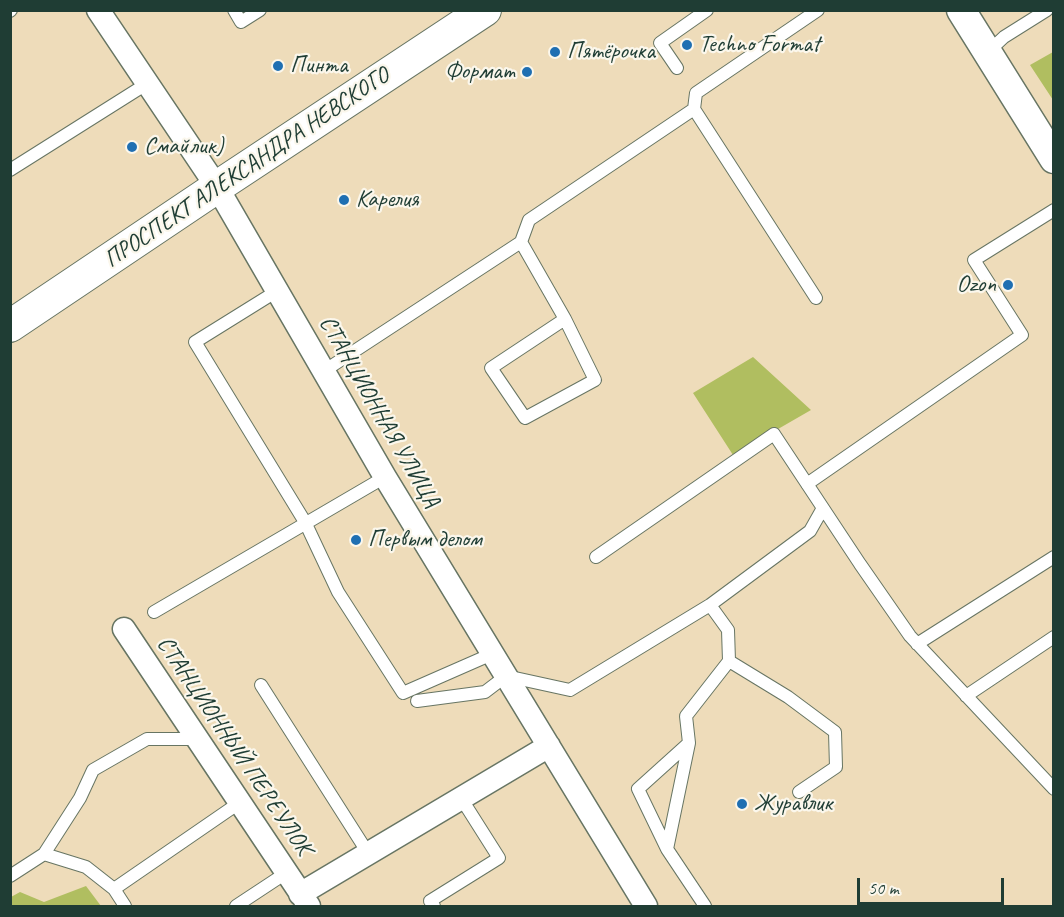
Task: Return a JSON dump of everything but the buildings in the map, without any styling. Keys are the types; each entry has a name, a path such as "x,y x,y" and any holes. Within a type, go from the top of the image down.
{"main road":[{"name":"ПРОСПЕКТ АЛЕКСАНДРА НЕВСКОГО","path":"10,326 485,10"}],"street":[{"name":"СТАНЦИОННАЯ УЛИЦА","path":"98,10 217,187 385,477 646,906"},
{"path":"961,10 1053,159"},
{"name":"СТАНЦИОННЫЙ ПЕРЕУЛОК","path":"124,629 304,900 368,854 549,746"}],"lane":[{"path":"234,10 242,22 260,10"},
{"path":"676,68 660,43 707,10"},
{"path":"816,298 694,109 696,93 818,10"},
{"path":"987,53 1004,38 1047,10"},
{"path":"10,170 148,83"},
{"path":"324,371 521,242 529,220 694,109"},
{"path":"807,484 1022,335 974,260 1053,210"},
{"path":"521,242 565,320 595,380 525,418 491,369 565,320"},
{"path":"278,291 195,342 305,522 338,592 404,693 492,654"},
{"path":"596,557 774,434 910,636 1053,789"},
{"path":"154,612 385,477"},
{"path":"417,701 485,692 506,676 570,690 710,605 810,531 823,508"},
{"path":"917,644 1053,557"},
{"path":"667,849 689,742 686,716 729,661 728,630 710,605"},
{"path":"966,696 1053,637"},
{"path":"729,661 788,696 835,732 836,767 799,792"},
{"path":"261,685 368,854"},
{"path":"10,876 44,854 80,798 93,770 147,739 196,739"},
{"path":"689,742 638,789 667,849 705,906"},
{"path":"434,906 430,901 499,858 461,798"},
{"path":"114,889 239,803"},
{"path":"44,854 86,867 114,889 125,906"},
{"path":"236,906 286,873"}],"green space":[{"path":"1053,52 1053,100 1030,65"},
{"path":"753,357 811,410 733,455 693,393"},
{"path":"86,886 101,906 11,906 11,897 20,892 44,902"}],"place":[{"name":"Techno Format","path":"687,45"},
{"name":"Пятёрочка","path":"555,52"},
{"name":"Пинта","path":"278,66"},
{"name":"Формат","path":"527,72"},
{"name":"Смайлик)","path":"132,147"},
{"name":"Карелия","path":"344,200"},
{"name":"Ozon","path":"1008,285"},
{"name":"Первым делом","path":"356,540"},
{"name":"Журавлик","path":"742,804"}]}
